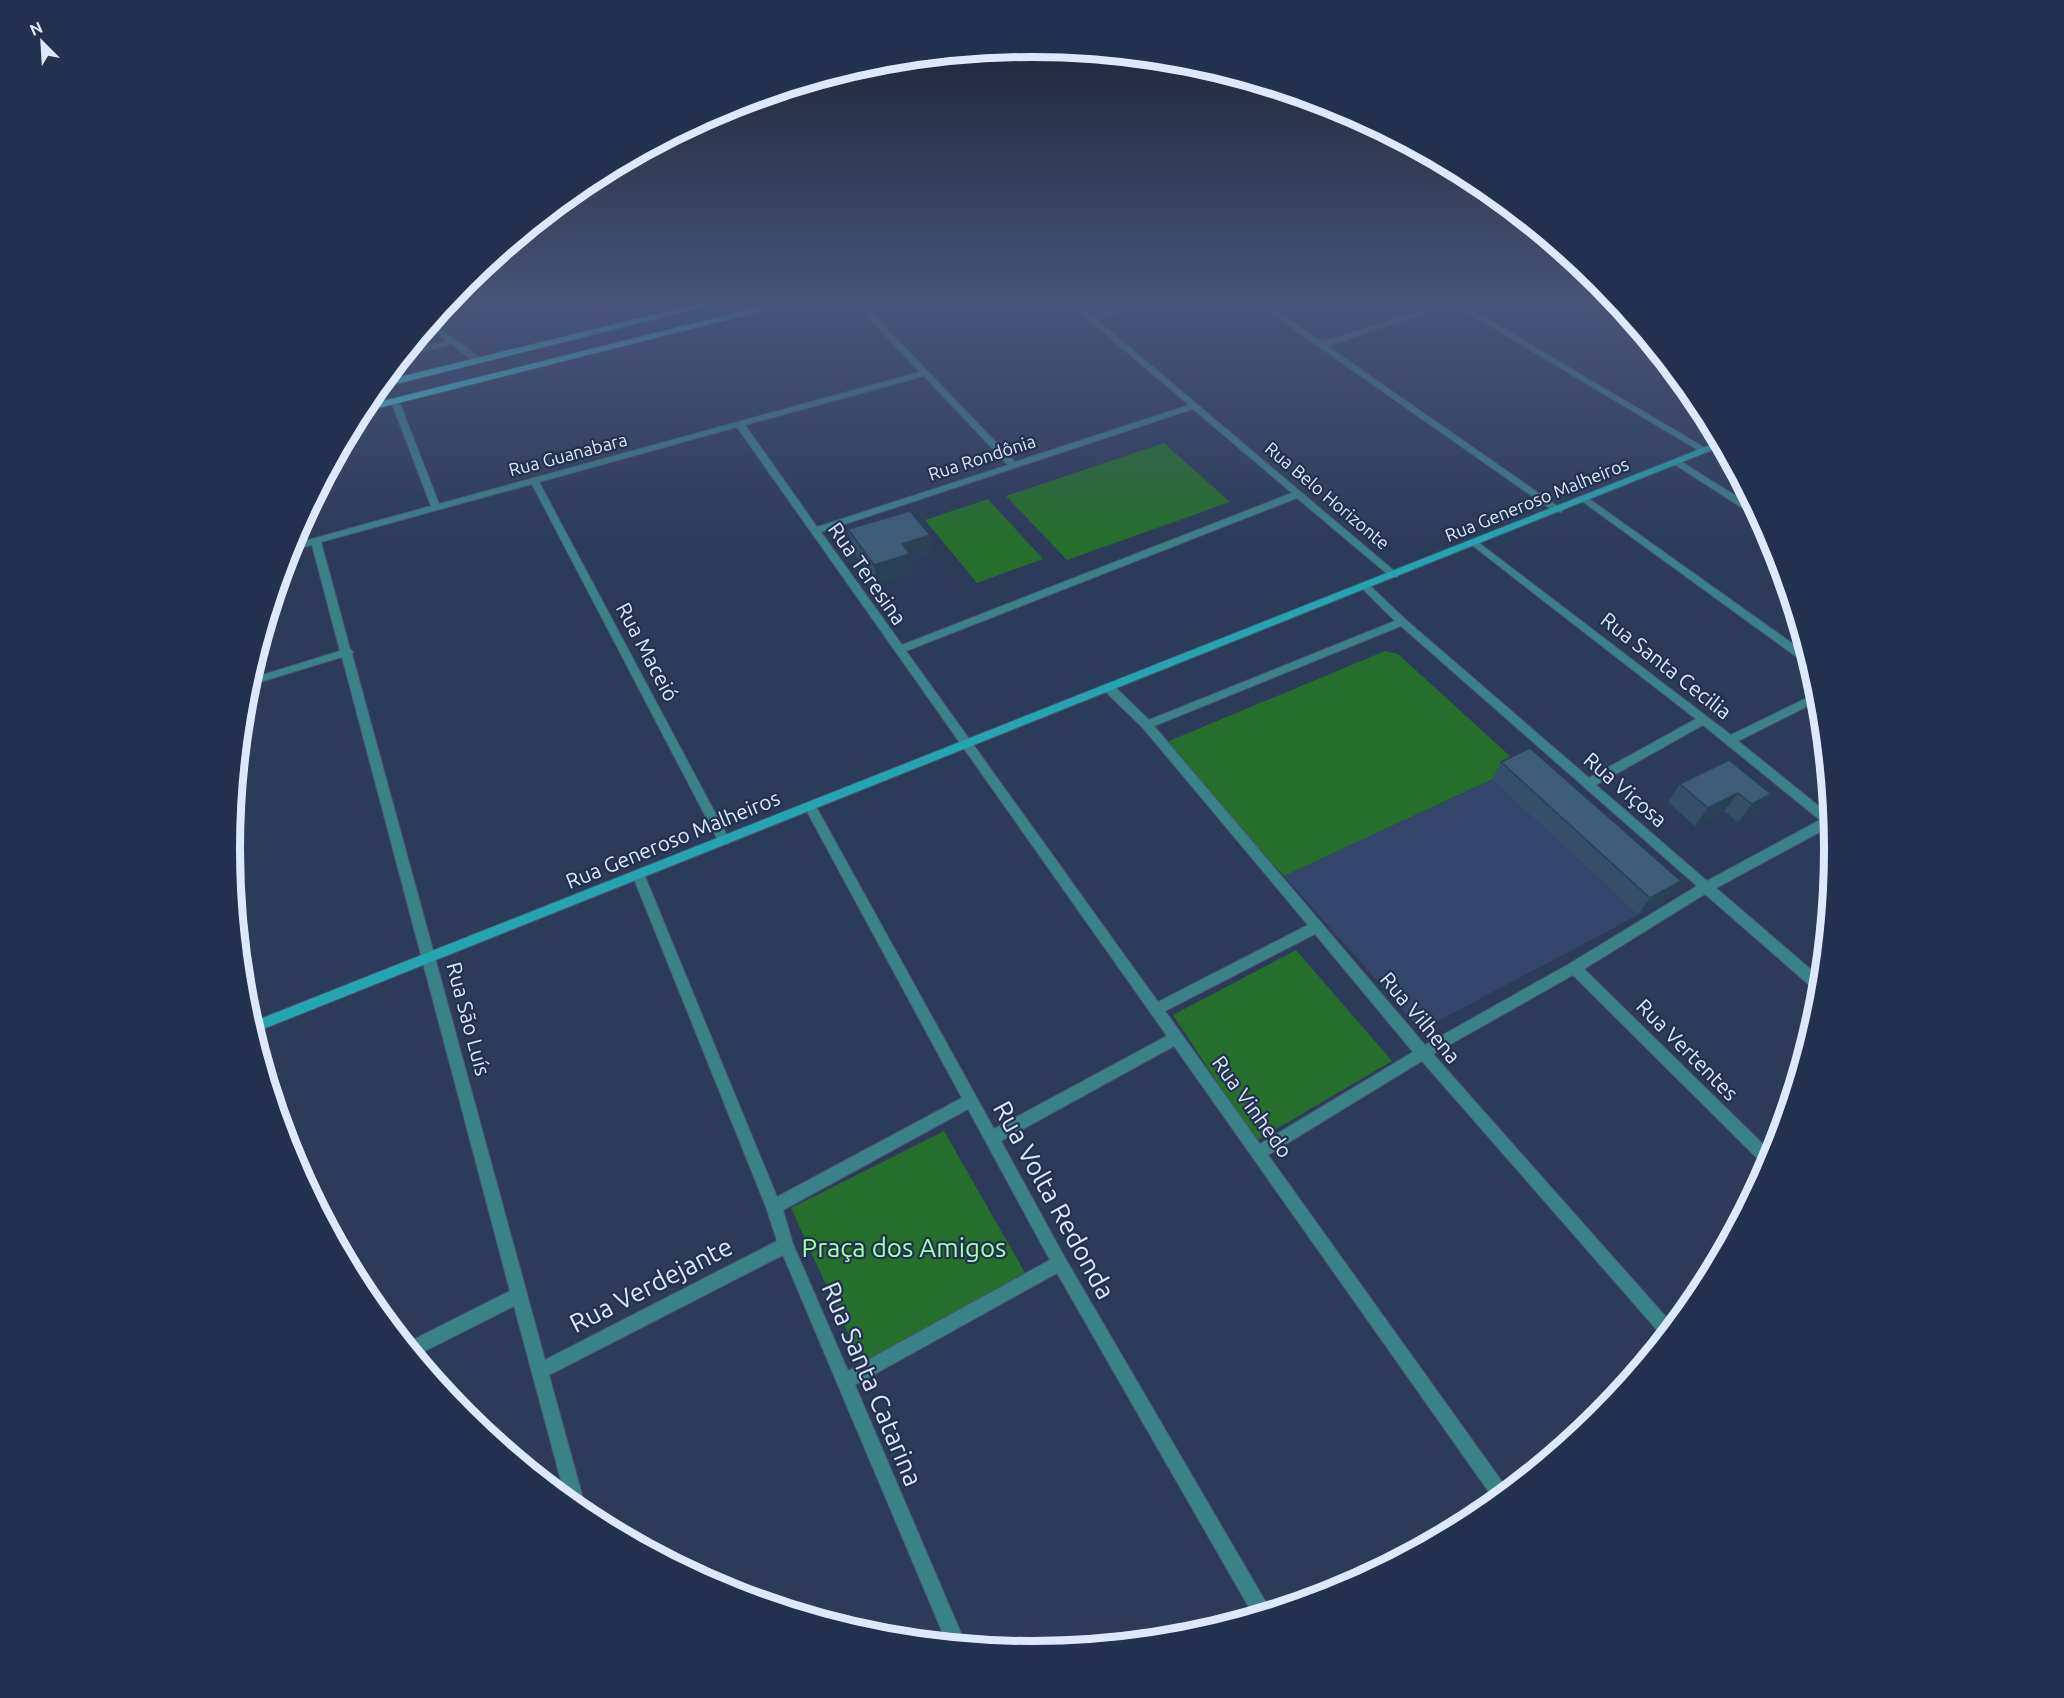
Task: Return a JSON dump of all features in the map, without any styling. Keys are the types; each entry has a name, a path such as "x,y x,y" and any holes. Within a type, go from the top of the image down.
{"highway":[{"path":"375,406 466,383"}],"street":[{"name":"Rua Guanabara","path":"300,545 889,383"},
{"path":"936,383 1014,465"},
{"name":"Rua Belo Horizonte","path":"1168,383 1394,575"},
{"path":"1377,383 1558,510"},
{"path":"1591,383 1706,451"},
{"path":"395,401 436,508"},
{"name":"Rua Rondônia","path":"815,531 1195,406"},
{"name":"Rua Teresina","path":"740,425 967,744"},
{"name":"Rua Generoso Malheiros","path":"260,1025 1714,447"},
{"path":"1677,462 1745,506"},
{"name":"Rua Maceió","path":"535,482 724,841"},
{"path":"899,650 1299,495"},
{"path":"1585,499 1799,653"},
{"name":"Rua São Luís","path":"316,541 348,652 573,1494"},
{"name":"Rua Santa Cecilia","path":"1475,543 1730,740 1823,816"},
{"path":"1109,687 1147,725 1402,622 1365,586"},
{"name":"Rua Viçosa","path":"1402,622 1813,980"},
{"path":"258,680 348,652"},
{"path":"1730,740 1810,701"},
{"path":"1588,784 1703,720"},
{"name":"Rua Vilhena","path":"1147,725 1423,1053 1664,1326"},
{"name":"Rua Vinhedo","path":"967,744 1497,1489"},
{"name":"Rua Volta Redonda","path":"810,806 1060,1263 1259,1607"},
{"path":"1259,1152 1423,1053 1574,968 1706,887 1823,826"},
{"name":"Rua Santa Catarina","path":"638,874 774,1207 786,1245 954,1636"},
{"path":"1156,1009 1316,927"},
{"name":"Rua Vertentes","path":"1574,968 1763,1155"},
{"path":"992,1138 1175,1038"},
{"path":"774,1207 970,1100"},
{"name":"Rua Verdejante","path":"540,1371 786,1245"},
{"path":"846,1381 1060,1263"},
{"path":"417,1347 520,1295"}],"shaded area":[{"path":"1492,780 1638,915 1421,1030 1284,876"}],"green space":[{"path":"1164,443 1230,502 1067,560 1006,496"},
{"path":"988,499 1043,559 977,583 925,520"},
{"path":"1385,651 1398,654 1521,766 1284,876 1170,753 1169,741"},
{"path":"1296,950 1392,1061 1256,1141 1173,1015"},
{"name":"Praça dos Amigos","path":"944,1131 1028,1278 864,1368 791,1208"}],"building":[{"path":"910,511 930,535 902,544 910,554 874,565 848,529"},
{"path":"1530,748 1681,881 1650,898 1501,762"},
{"path":"1729,760 1771,794 1752,804 1738,793 1708,808 1680,784"}]}
